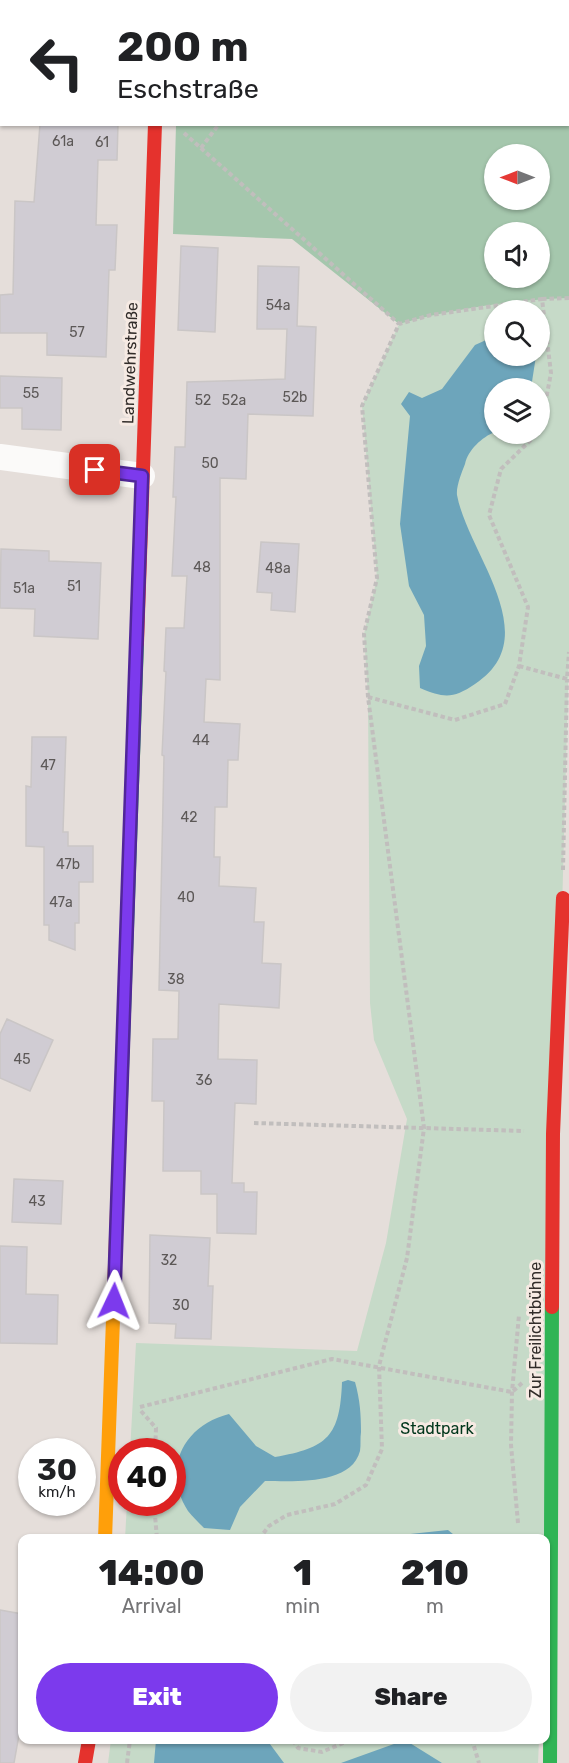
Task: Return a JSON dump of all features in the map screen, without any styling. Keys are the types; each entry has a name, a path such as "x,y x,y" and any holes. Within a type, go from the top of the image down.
{"street":[{"name":"Landwehrstraße","path":"105,1534 155,126"},
{"path":"0,457 142,476"},
{"name":"Zur Freilichtbühne","path":"550,1763 553,1134 563,898"},
{"path":"85,1763 88,1744"}],"path":[{"path":"177,126 399,324"},
{"path":"201,148 218,126"},
{"path":"399,324 431,315 542,299 569,298"},
{"path":"542,299 550,378"},
{"path":"263,1534 269,1526 286,1515 334,1504 366,1485 382,1449 379,1366 407,1258 424,1128 368,697 364,634 377,578 362,406 399,324"},
{"path":"368,697 455,720 506,704 519,666 528,607 489,515 501,469 527,444"},
{"path":"563,898 569,652"},
{"path":"519,666 567,679"},
{"path":"254,1123 525,1131"},
{"path":"156,1438 156,1428 138,1407 332,1359 512,1392 551,1360"},
{"path":"155,1516 157,1534"},
{"path":"127,1763 129,1744"},
{"path":"296,1744 298,1748 322,1752 341,1744"},
{"path":"473,1744 479,1763"}],"green space":[{"path":"176,126 569,126 569,298 484,300 484,306 399,324 292,239 173,234"},
{"name":"Stadtpark","path":"569,298 569,652 545,1534 125,1534 126,1516 186,1516 186,1438 131,1438 136,1343 357,1351 386,1243 407,1119 374,1040 370,1003 368,697 364,634 377,578 362,406 399,324 484,306 484,366 550,366 550,300 537,300"},
{"path":"110,1744 539,1744 538,1763 108,1763"}],"water":[{"path":"484,341 484,366 534,366 533,378 484,378 484,438 469,454 457,487 464,518 497,594 504,619 504,643 495,665 475,684 454,694 442,695 420,688 419,666 426,646 424,615 409,586 400,524 410,416 401,404 409,392 422,398 442,389 475,345"},
{"path":"348,1380 355,1382 360,1407 360,1451 354,1462 333,1476 319,1479 265,1481 240,1507 230,1530 204,1528 186,1507 186,1443 189,1438 213,1420 229,1414 256,1446 275,1457 308,1449 319,1444 334,1427 341,1400 342,1382"},
{"path":"448,1530 453,1534 410,1534"},
{"path":"156,1744 270,1744 284,1763 154,1763"},
{"path":"394,1744 411,1744 442,1763 341,1763"}],"building":[{"path":"40,126 118,126 117,160 98,160 96,225 117,225 115,270 109,270 106,357 47,355 47,333 0,333 0,295 13,294 15,201 34,202"},
{"path":"181,246 218,248 215,332 178,330"},
{"path":"258,266 299,267 297,326 316,327 313,416 248,414 246,479 220,478 220,680 206,679 204,722 240,724 238,760 228,760 227,807 215,807 214,857 220,857 219,886 256,888 254,922 264,922 262,963 281,964 279,1008 219,1004 218,1059 257,1060 256,1104 235,1103 232,1183 244,1183 244,1192 257,1192 256,1234 217,1233 217,1194 201,1194 201,1171 163,1171 164,1101 152,1101 153,1039 178,1039 179,991 159,990 166,628 184,628 187,576 172,576 176,497 173,497 175,447 185,447 187,382 285,379 287,329 257,329"},
{"path":"0,376 62,378 61,430 22,429 22,408 0,408"},
{"path":"261,542 299,544 295,612 271,610 272,593 257,592"},
{"path":"1,549 49,551 49,561 101,563 98,639 34,636 35,609 0,608"},
{"path":"32,737 66,737 63,832 68,832 68,846 93,846 93,882 79,882 79,923 75,923 75,950 49,940 49,925 44,925 44,847 26,846 26,786 31,787"},
{"path":"7,1019 53,1040 30,1091 0,1078 0,1034"},
{"path":"14,1179 63,1181 61,1224 12,1222"},
{"path":"150,1235 210,1238 208,1286 213,1286 211,1339 175,1338 176,1324 149,1323"},
{"path":"0,1246 27,1247 26,1294 58,1295 57,1344 0,1343"},
{"path":"0,1610 18,1613 18,1740 14,1763 0,1763"}],"traffic: fast":[{"path":"121,1099 137,643"},
{"path":"550,1763 552,1307"}],"traffic: slow":[{"path":"105,1534 121,1099"}],"traffic: jam":[{"path":"137,643 155,126"},
{"path":"552,1307 553,1134 563,898"},
{"path":"85,1763 88,1744"}],"route":[{"path":"95,470 142,476 114,1301"}]}
